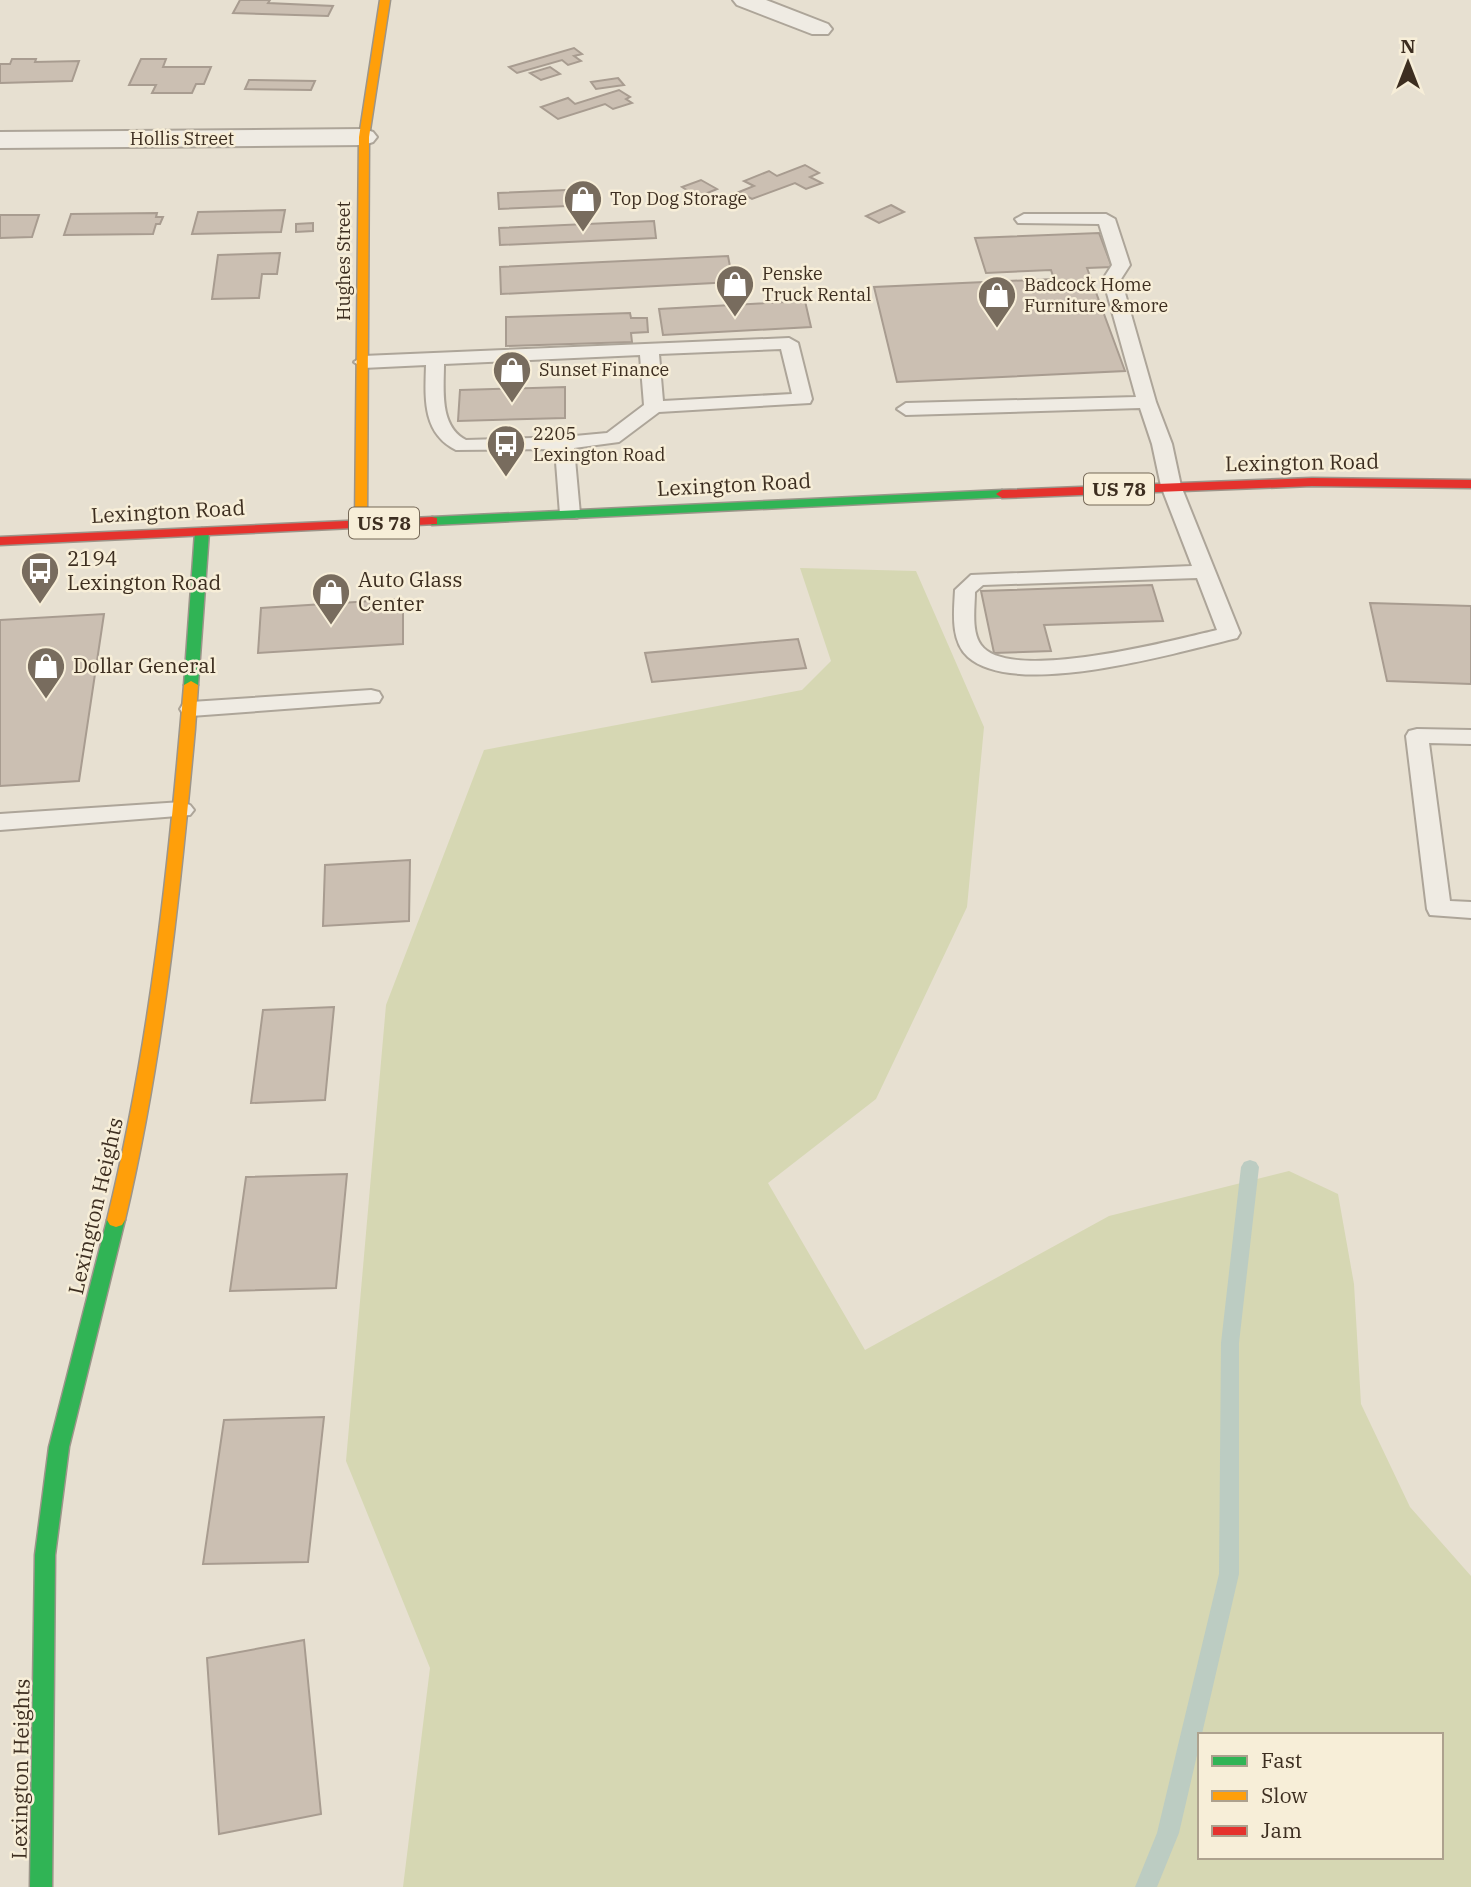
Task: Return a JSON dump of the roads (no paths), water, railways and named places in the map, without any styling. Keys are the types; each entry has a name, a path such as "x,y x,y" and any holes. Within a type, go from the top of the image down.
{"main road":[{"name":"Hughes Street","path":"361,524 364,137 384,0"},
{"name":"Lexington Road","path":"0,541 1171,486 1312,482 1471,484"},
{"name":"Lexington Heights","path":"41,1887 47,1541 60,1447 131,1161 162,967 182,810 202,532"}],"street":[{"path":"745,0 820,29"},
{"name":"Hollis Street","path":"0,140 364,137"}],"lane":[{"path":"1024,219 1106,219 1121,265 1112,279 1139,365 1147,402 1162,444 1171,486 1205,572 1229,633 1039,670 995,665 974,651 965,630 965,590 978,579 1205,572"},
{"path":"363,362 789,343 803,399 654,407 612,438 564,443 463,446 453,443 445,436 435,408 435,359"},
{"path":"649,349 654,407"},
{"path":"906,409 1147,402"},
{"path":"564,443 570,514"},
{"path":"191,709 371,697"},
{"path":"1471,737 1418,736 1439,909 1471,910"},
{"path":"0,822 182,810"}],"waterway":[{"path":"1146,1887 1168,1833 1229,1574 1230,1343 1250,1167"}],"place":[{"name":"Top Dog Storage","path":"583,233"},
{"name":"Penske Truck Rental","path":"735,318"},
{"name":"Badcock Home Furniture &more","path":"997,329"},
{"name":"Sunset Finance","path":"512,404"},
{"name":"2205 Lexington Road","path":"506,478"},
{"name":"2194 Lexington Road","path":"40,605"},
{"name":"Auto Glass Center","path":"331,626"},
{"name":"Dollar General","path":"46,700"}]}
